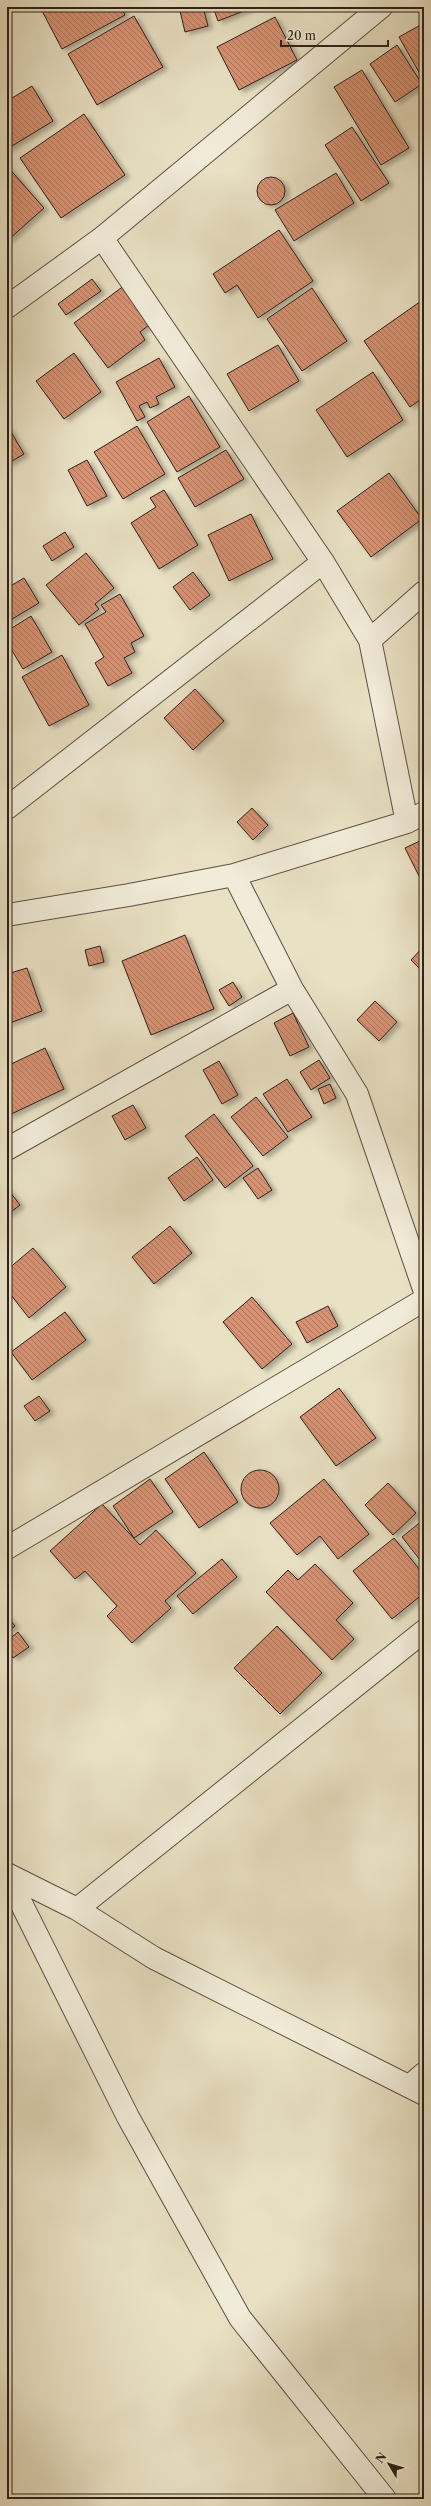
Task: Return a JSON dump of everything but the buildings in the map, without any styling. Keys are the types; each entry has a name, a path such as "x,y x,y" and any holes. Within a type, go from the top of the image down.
{"street":[{"path":"7,307 102,238 380,7"},
{"path":"7,915 234,875 416,818 370,640 323,562 102,238"},
{"path":"7,808 323,562"},
{"path":"370,640 424,592"},
{"path":"234,875 292,989 357,1094 424,1289"},
{"path":"7,1149 292,989"},
{"path":"11,1543 424,1300"},
{"path":"77,1909 424,1631"},
{"path":"7,1875 77,1909 154,1958 419,2085"},
{"path":"7,1875 128,2117 240,2318 385,2499"}]}
